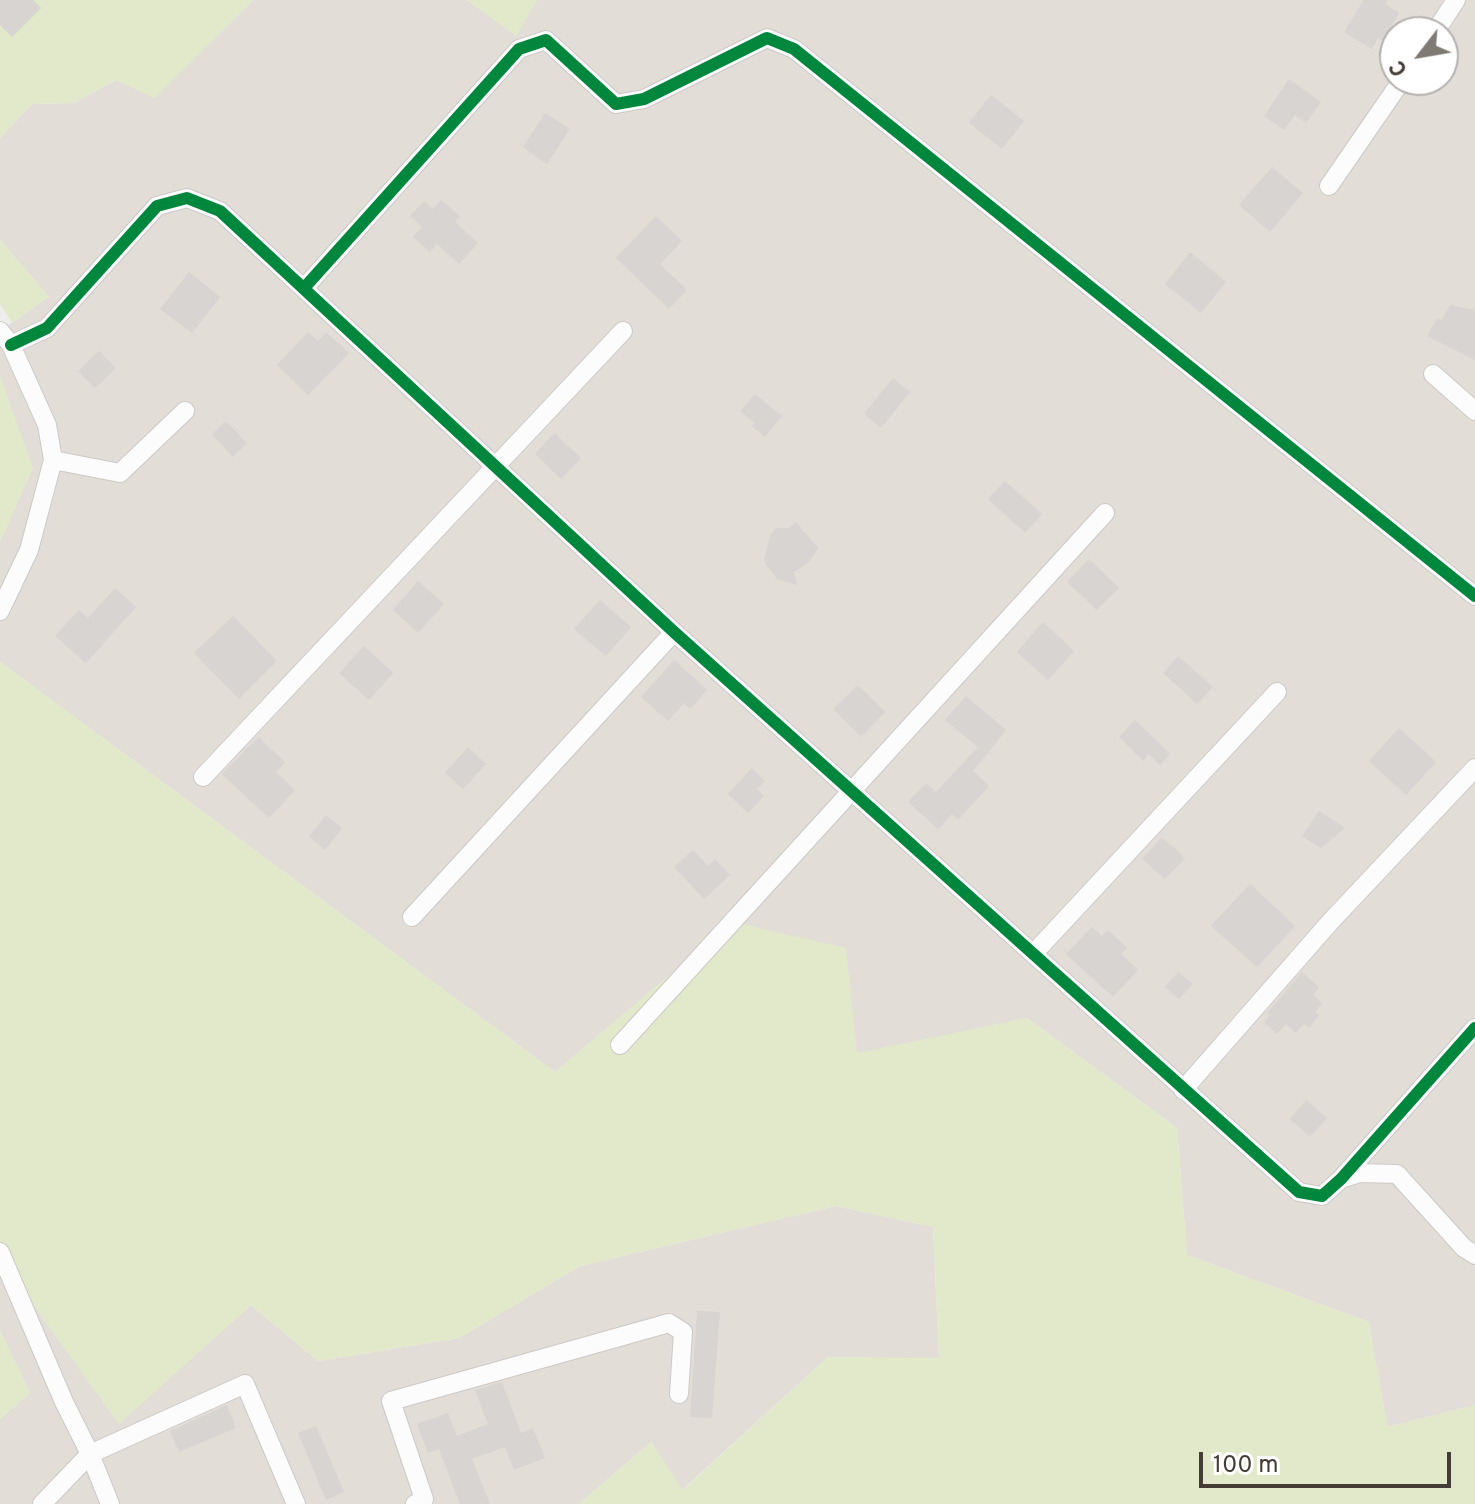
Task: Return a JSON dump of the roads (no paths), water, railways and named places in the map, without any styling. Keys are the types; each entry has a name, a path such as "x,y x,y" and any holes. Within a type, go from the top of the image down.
{"street":[{"path":"305,287 519,49 546,40 616,104 644,99 767,38 794,49 1475,596"},
{"path":"1329,186 1391,96"},
{"path":"0,611 29,550 53,460 47,425 6,338 47,328 157,206 187,198 220,211 674,632 1299,1192 1322,1196 1341,1179 1475,1028"},
{"path":"203,777 623,331"},
{"path":"1433,374 1475,411"},
{"path":"53,460 120,473 185,411"},
{"path":"620,1045 1105,513"},
{"path":"412,917 674,632"},
{"path":"1033,954 1277,692"},
{"path":"1183,1090 1331,921 1475,768"},
{"path":"1341,1179 1360,1173 1397,1174 1464,1248 1475,1255"},
{"path":"0,1252 110,1504"},
{"path":"415,1504 424,1499 391,1401 669,1323 683,1332 679,1394"},
{"path":"42,1504 90,1454 245,1384 296,1504"}]}
